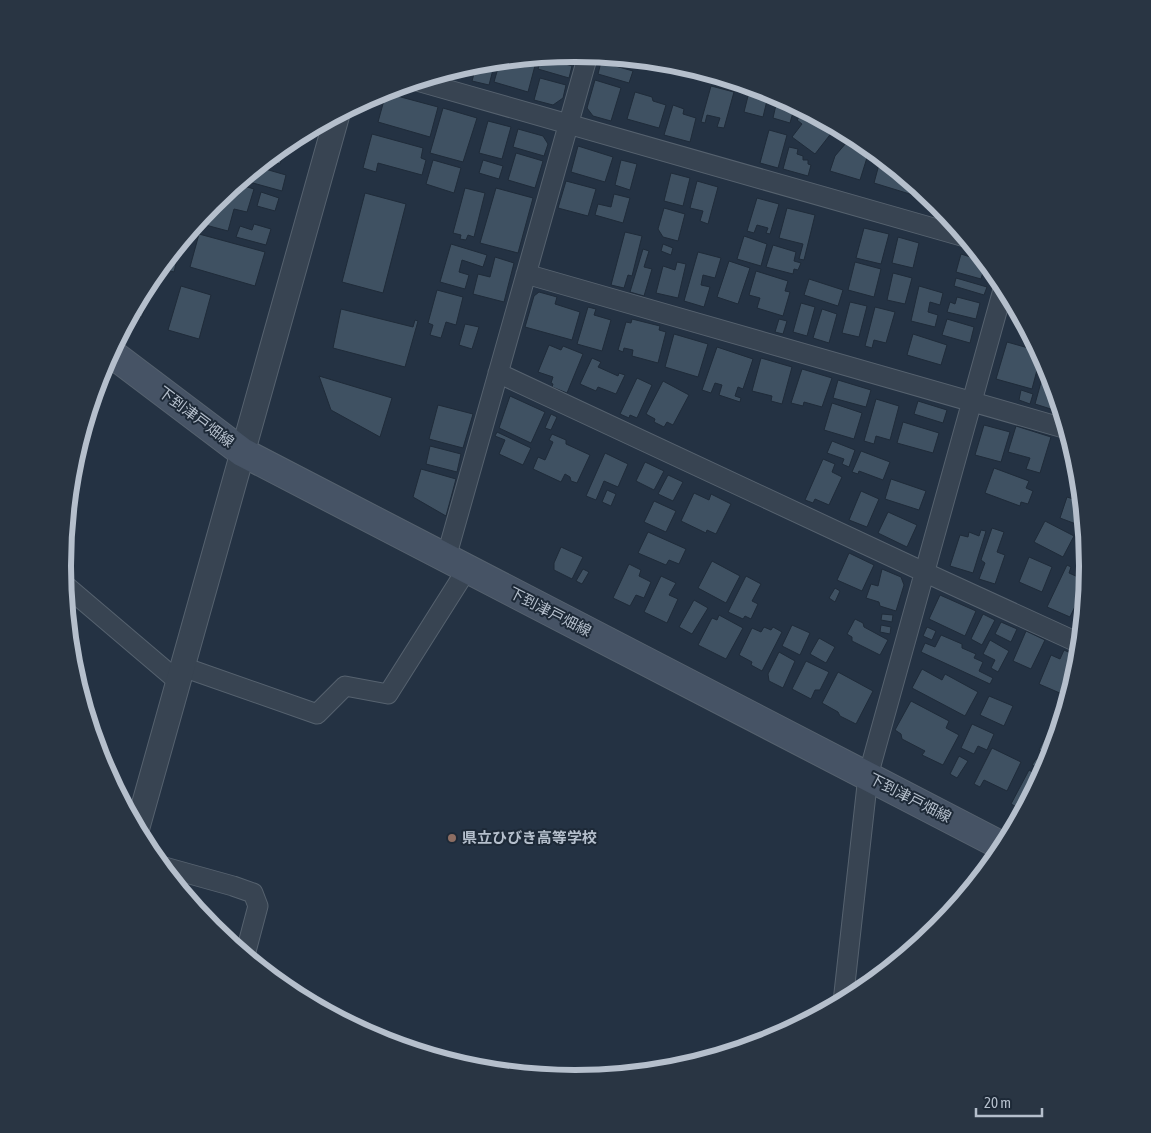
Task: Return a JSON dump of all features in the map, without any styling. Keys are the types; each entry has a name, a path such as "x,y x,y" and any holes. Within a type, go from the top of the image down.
{"main road":[{"name":"下到津戸畑線","path":"117,358 242,452 998,843"}],"street":[{"path":"73,591 180,674 317,714 345,686 388,694 456,564 498,373 586,63"},
{"path":"429,84 954,234"},
{"path":"141,821 334,124"},
{"path":"526,274 1059,427"},
{"path":"845,992 868,776 1001,297"},
{"path":"498,373 1074,641"},
{"path":"173,870 253,893 258,906 246,948"}],"building":[{"path":"562,63 572,66 569,78 538,69 540,64 543,64"},
{"path":"601,64 633,71 629,83 598,74"},
{"path":"535,65 528,92 494,82 498,69"},
{"path":"493,70 489,85 472,81 474,73"},
{"path":"540,78 566,85 563,98 553,105 534,100"},
{"path":"595,80 621,88 611,121 593,116 587,108"},
{"path":"711,86 734,92 724,128 717,127 720,118 707,115 705,123 701,122"},
{"path":"635,92 652,97 653,101 666,105 659,128 627,119"},
{"path":"749,93 767,101 763,117 744,112"},
{"path":"396,96 438,107 430,137 378,122 384,101"},
{"path":"776,104 793,112 790,123 773,118"},
{"path":"673,105 684,109 683,114 696,118 690,142 664,135"},
{"path":"443,108 477,118 463,162 430,153"},
{"path":"800,115 832,132 815,154 792,137 802,124 797,120"},
{"path":"488,121 511,127 502,159 479,153"},
{"path":"518,129 543,136 548,144 544,156 513,147"},
{"path":"769,130 787,135 778,168 760,163"},
{"path":"372,134 423,148 421,158 426,160 422,175 378,163 376,172 363,168"},
{"path":"847,142 868,156 860,180 830,171 835,156"},
{"path":"578,146 613,157 605,182 571,172"},
{"path":"789,147 798,149 797,154 803,156 803,160 808,160 808,164 811,165 808,176 783,169"},
{"path":"516,153 543,161 535,188 508,180"},
{"path":"282,157 280,164 275,163"},
{"path":"433,160 461,168 454,193 426,184"},
{"path":"483,160 503,166 499,179 479,173"},
{"path":"621,160 637,164 630,190 615,185"},
{"path":"879,165 914,193 913,195 874,183"},
{"path":"266,169 286,175 282,191 250,182"},
{"path":"671,173 690,178 683,206 664,201"},
{"path":"566,181 596,189 588,216 558,208"},
{"path":"697,181 718,187 708,224 700,221 703,211 690,208"},
{"path":"245,186 254,189 247,212 234,209 228,231 205,225"},
{"path":"465,188 485,193 474,237 468,235 466,240 460,239 461,235 453,233"},
{"path":"496,188 533,198 518,253 480,243"},
{"path":"261,192 279,198 275,211 257,206"},
{"path":"365,193 406,204 383,293 342,282"},
{"path":"614,194 630,198 623,223 595,215 598,204 611,207"},
{"path":"757,198 779,204 770,234 766,233 768,228 757,225 754,233 747,231"},
{"path":"664,208 685,214 678,241 663,237 658,229"},
{"path":"787,208 815,215 804,260 799,259 803,244 779,238"},
{"path":"254,224 271,229 266,245 236,237 240,226 252,230"},
{"path":"864,228 889,234 881,264 856,258"},
{"path":"625,232 642,236 632,276 628,275 624,288 611,285"},
{"path":"199,234 265,252 255,286 190,267"},
{"path":"744,236 767,244 761,266 737,259"},
{"path":"898,237 919,243 913,268 892,263"},
{"path":"451,244 487,255 483,267 462,260 459,272 469,275 465,289 440,282"},
{"path":"663,244 673,248 671,255 661,251"},
{"path":"773,245 796,252 794,261 801,263 798,270 794,269 793,274 766,267"},
{"path":"643,249 649,251 644,267 652,269 644,296 630,292"},
{"path":"698,252 721,258 715,278 703,275 701,285 710,287 704,307 684,301"},
{"path":"961,254 973,258 983,271 981,279 956,272"},
{"path":"495,257 514,263 504,302 473,294 478,274 490,277"},
{"path":"177,258 174,272 168,270"},
{"path":"729,261 750,268 738,304 717,297"},
{"path":"677,262 686,264 678,298 656,293 663,266 675,270"},
{"path":"855,262 881,269 874,297 848,290"},
{"path":"756,271 788,281 785,291 790,292 783,316 757,308 760,298 749,295"},
{"path":"893,273 912,278 905,304 887,300"},
{"path":"956,278 987,287 984,295 954,286"},
{"path":"809,279 843,290 838,306 804,295"},
{"path":"181,286 211,295 199,339 168,330"},
{"path":"919,286 943,293 940,305 930,302 928,312 938,315 935,327 911,321"},
{"path":"437,290 463,297 456,325 446,322 441,338 430,335 433,325 428,323"},
{"path":"539,292 557,297 555,304 580,312 572,340 525,327 534,296"},
{"path":"957,297 980,303 976,319 947,312 950,302 955,304"},
{"path":"147,301 142,317 138,316"},
{"path":"850,302 867,306 859,337 842,333"},
{"path":"801,303 815,307 807,336 793,332"},
{"path":"588,307 596,309 594,315 611,320 602,351 577,344"},
{"path":"875,307 895,312 886,343 874,340 872,348 865,346"},
{"path":"341,309 413,327 415,320 418,321 405,367 333,348"},
{"path":"822,309 837,314 829,343 813,338"},
{"path":"632,319 660,326 659,330 666,332 658,363 632,356 633,350 624,348 623,352 618,350 626,322 631,323"},
{"path":"779,319 787,321 783,334 775,332"},
{"path":"947,319 974,327 970,343 942,335"},
{"path":"465,324 479,327 472,349 459,345"},
{"path":"674,334 708,344 698,377 665,367"},
{"path":"913,334 947,345 941,365 907,355"},
{"path":"1007,342 1030,348 1038,367 1032,389 996,379"},
{"path":"549,345 561,350 563,346 583,354 567,393 552,387 553,377 538,372"},
{"path":"717,347 753,359 743,389 738,387 735,396 741,398 740,402 719,395 722,385 715,383 711,393 702,390"},
{"path":"592,358 601,362 598,367 618,376 619,373 625,375 616,394 598,387 596,391 580,384"},
{"path":"761,358 792,367 782,404 771,401 772,396 752,391"},
{"path":"802,369 832,378 822,407 804,402 803,406 791,403"},
{"path":"319,376 392,398 380,437 331,410"},
{"path":"1042,377 1054,409 1035,404"},
{"path":"637,378 652,385 637,418 630,415 629,418 620,414"},
{"path":"838,380 871,390 866,407 833,398"},
{"path":"663,381 689,395 673,425 667,422 664,427 654,422 655,419 646,414"},
{"path":"1021,390 1033,394 1030,404 1019,400"},
{"path":"510,396 545,412 531,443 499,428"},
{"path":"876,399 899,406 890,440 876,436 874,444 864,441"},
{"path":"918,401 947,410 943,423 914,414"},
{"path":"832,403 862,413 854,439 824,430"},
{"path":"438,405 473,414 463,448 429,439"},
{"path":"551,414 557,417 551,430 545,428"},
{"path":"903,422 939,433 933,453 897,443"},
{"path":"984,425 1010,432 1001,462 975,455"},
{"path":"1016,426 1051,437 1040,473 1026,469 1030,458 1008,452"},
{"path":"497,432 531,448 523,465 499,454 505,440 495,436"},
{"path":"552,434 566,440 566,444 590,455 577,483 571,481 570,477 565,474 561,482 533,469 538,457 545,460 553,442 549,440"},
{"path":"832,441 855,450 849,467 842,464 844,459 827,453"},
{"path":"430,446 461,454 457,472 426,464"},
{"path":"861,451 890,462 883,480 859,471 858,474 852,472"},
{"path":"605,453 628,464 618,487 604,481 596,500 586,496"},
{"path":"823,459 835,464 832,472 842,477 829,505 815,499 813,503 805,500"},
{"path":"645,462 664,471 654,490 636,481"},
{"path":"994,468 1029,481 1026,488 1033,491 1028,504 1021,502 1020,506 985,493"},
{"path":"421,469 456,479 446,516 413,497"},
{"path":"668,475 683,482 673,501 658,494"},
{"path":"891,479 926,491 919,510 885,499"},
{"path":"607,490 616,494 611,506 602,502"},
{"path":"861,491 879,499 867,527 849,520"},
{"path":"694,493 709,500 711,494 731,504 716,534 707,530 706,533 681,521"},
{"path":"1067,497 1075,500 1077,524 1060,518"},
{"path":"654,501 676,511 666,532 644,522"},
{"path":"888,512 917,525 907,547 878,533"},
{"path":"1045,521 1074,536 1063,557 1034,542"},
{"path":"992,528 1004,532 997,552 1005,555 995,584 979,579 985,563 981,560"},
{"path":"981,530 986,531 973,573 950,566 960,535 968,537 969,532 979,536"},
{"path":"648,532 686,549 679,564 669,560 666,565 638,553"},
{"path":"561,547 583,557 572,579 554,570 554,563"},
{"path":"849,553 874,565 862,591 837,580"},
{"path":"1029,557 1052,567 1042,592 1019,582"},
{"path":"712,561 740,576 726,603 698,588"},
{"path":"629,564 641,570 639,576 651,582 644,598 636,595 630,606 613,598"},
{"path":"1067,565 1071,567 1069,573 1079,578 1078,600 1070,617 1047,607"},
{"path":"583,569 589,572 582,584 576,581"},
{"path":"882,569 901,577 904,585 896,611 880,606 879,602 866,598 871,584 878,586"},
{"path":"661,576 676,583 669,595 678,599 667,623 644,612"},
{"path":"746,576 761,584 752,601 758,604 751,619 745,616 743,619 728,612"},
{"path":"835,588 840,591 835,602 829,598"},
{"path":"940,595 976,611 965,636 929,619"},
{"path":"694,600 708,608 692,634 679,627"},
{"path":"882,614 893,615 892,622 881,620"},
{"path":"983,614 995,620 982,645 971,639"},
{"path":"719,615 743,628 726,659 698,645 712,618 717,620"},
{"path":"855,619 863,623 864,627 888,640 880,655 852,641 852,637 847,634"},
{"path":"1001,622 1017,629 1011,642 995,634"},
{"path":"792,625 810,633 800,655 782,646"},
{"path":"881,625 891,627 890,634 880,632"},
{"path":"764,627 771,630 773,627 782,632 762,671 751,665 752,662 739,655 752,628 761,632"},
{"path":"927,627 936,631 932,640 923,636"},
{"path":"1026,631 1045,640 1031,669 1013,661"},
{"path":"941,635 962,644 962,648 976,654 974,658 983,662 979,671 993,678 990,684 921,652 925,643 935,647"},
{"path":"819,638 835,647 826,663 810,654"},
{"path":"990,640 1009,651 998,672 991,668 995,660 983,654"},
{"path":"1064,650 1072,654 1063,694 1039,684 1051,655 1060,659"},
{"path":"779,652 795,661 783,688 769,681 768,674"},
{"path":"806,661 829,672 820,690 815,690 811,699 792,689"},
{"path":"922,669 942,680 945,674 978,692 965,716 912,688"},
{"path":"838,672 873,691 856,724 840,716 838,712 822,703"},
{"path":"989,696 1013,706 1004,726 980,715"},
{"path":"911,701 949,721 946,728 959,735 943,765 922,755 925,751 902,739 901,734 895,730"},
{"path":"972,724 994,734 987,750 978,746 974,754 961,748"},
{"path":"1047,734 1050,736 1037,767 1032,765 1036,759 1040,759 1043,752 1039,750"},
{"path":"992,748 1021,762 1007,791 984,780 980,787 974,784"},
{"path":"959,756 968,761 957,778 950,774"},
{"path":"1029,770 1035,773 1018,808 1011,804"}],"place":[{"name":"県立ひびき高等学校","path":"452,838"}]}
